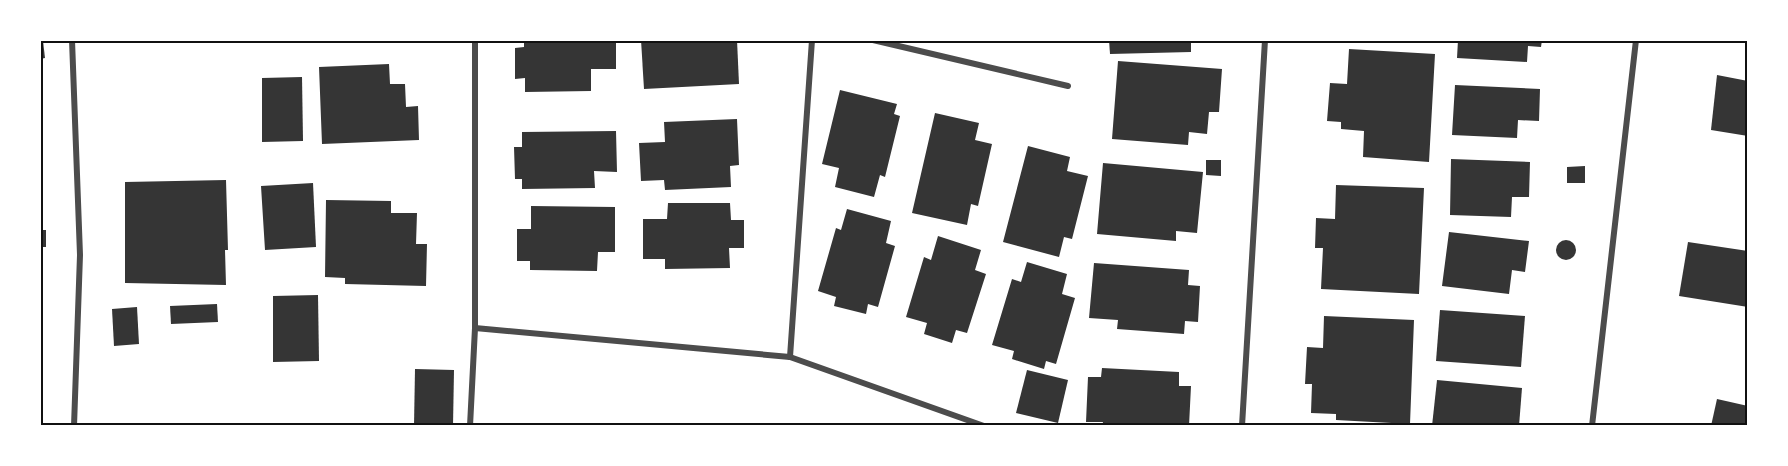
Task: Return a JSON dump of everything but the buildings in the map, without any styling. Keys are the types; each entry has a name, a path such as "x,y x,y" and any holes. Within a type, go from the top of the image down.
{"street":[{"path":"72,40 80,255 74,426"},
{"path":"470,426 475,328 474,40"},
{"path":"790,357 812,40"},
{"path":"873,40 1068,86"},
{"path":"1242,426 1265,40"},
{"path":"1592,426 1636,40"},
{"path":"475,328 790,357 984,426"}]}
